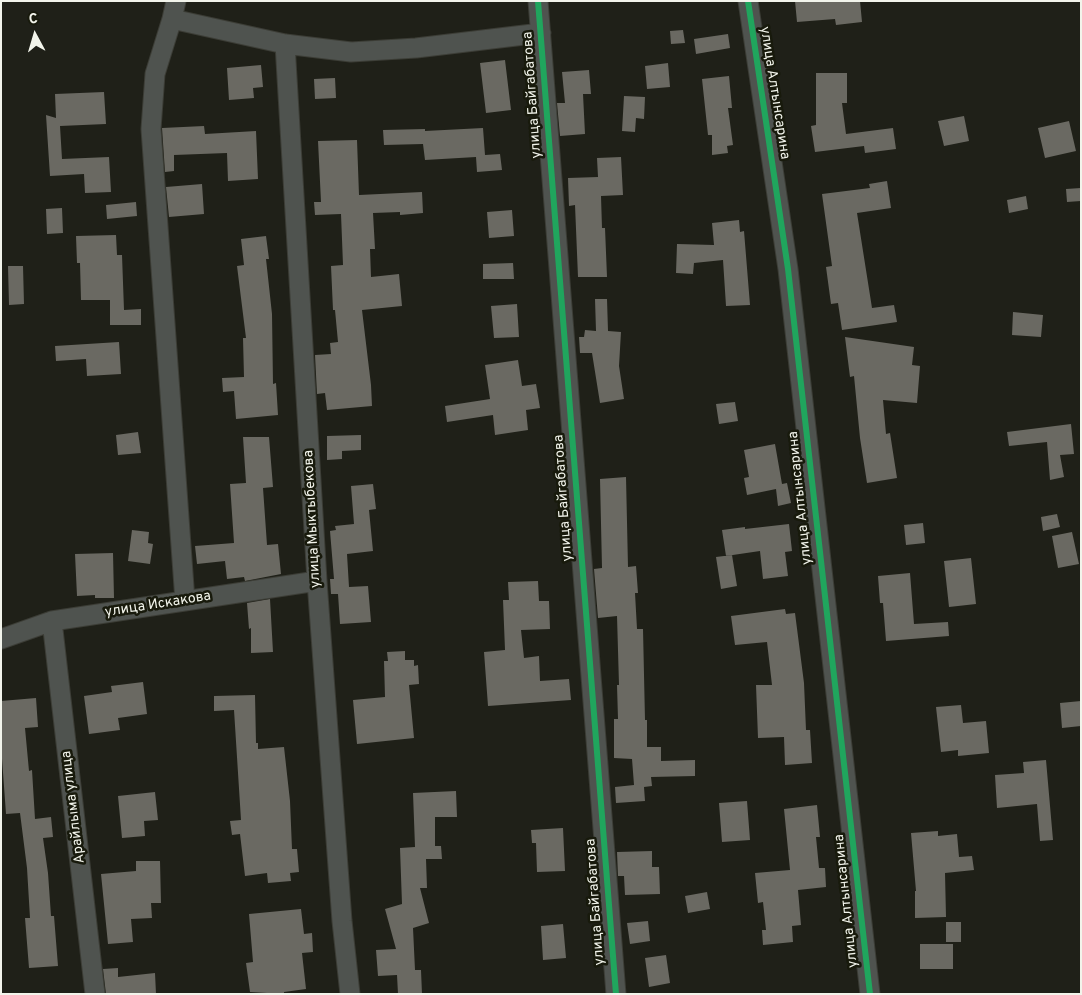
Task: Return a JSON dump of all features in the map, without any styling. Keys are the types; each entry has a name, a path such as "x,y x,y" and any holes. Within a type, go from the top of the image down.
{"street":[{"name":"улица Байгабатова","path":"538,1 616,994"},
{"name":"улица Алтынсарина","path":"748,1 788,269 870,994"},
{"path":"186,600 151,129 155,74 174,10 285,44 351,52 416,48 541,33"},
{"name":"улица Мыктыбекова","path":"285,44 317,580 342,921 350,994"},
{"name":"улица Искакова","path":"1,639 52,621 317,580"},
{"name":"Арайлыма улица","path":"52,621 95,994"}],"building":[{"path":"795,1 860,1 862,22 836,25 835,19 797,22"},
{"path":"683,30 685,43 671,44 670,31"},
{"path":"728,34 730,48 696,54 694,39"},
{"path":"505,60 511,110 486,113 480,63"},
{"path":"668,63 670,87 647,89 645,66"},
{"path":"261,65 263,87 253,88 254,98 229,100 227,68"},
{"path":"589,70 591,94 583,94 585,134 560,136 557,103 565,103 562,72"},
{"path":"816,73 847,73 847,103 842,103 846,134 893,128 896,149 865,153 864,146 815,152 811,126 816,125"},
{"path":"729,76 732,108 728,108 733,145 727,146 728,153 712,155 712,135 708,135 702,79"},
{"path":"335,78 336,98 315,99 314,79"},
{"path":"104,92 106,124 60,126 62,159 109,157 111,192 85,193 84,174 50,176 46,115 56,118 55,94"},
{"path":"624,96 645,97 644,119 636,118 635,132 622,131"},
{"path":"964,116 969,141 944,146 938,121"},
{"path":"1069,121 1076,151 1045,158 1038,128"},
{"path":"204,126 205,134 256,131 258,179 228,181 227,153 174,155 174,171 165,172 162,128"},
{"path":"483,128 485,155 500,154 502,170 477,172 476,157 425,160 423,144 384,145 383,130 425,129 425,131"},
{"path":"357,140 359,195 422,192 423,213 400,215 400,212 373,213 375,249 370,249 371,277 399,274 402,306 362,310 372,406 327,410 325,393 317,394 315,355 331,354 330,343 338,342 335,310 333,310 331,266 343,265 341,214 315,215 314,202 321,202 318,141"},
{"path":"621,157 623,195 601,196 602,228 605,228 607,277 578,277 575,205 569,206 568,178 598,177 597,158"},
{"path":"887,181 891,208 857,213 872,308 894,305 897,322 842,330 838,303 831,304 826,267 832,266 822,194 870,188 869,184"},
{"path":"202,184 204,214 169,217 166,187"},
{"path":"1081,188 1081,201 1067,202 1066,189"},
{"path":"1026,196 1028,209 1009,213 1007,200"},
{"path":"136,202 137,216 107,219 106,205"},
{"path":"62,208 63,233 47,234 46,209"},
{"path":"512,210 514,236 489,238 487,212"},
{"path":"739,220 740,232 744,231 750,305 726,306 723,260 694,263 693,274 676,273 677,244 714,245 712,223"},
{"path":"116,235 117,255 122,255 124,310 141,309 141,325 110,325 110,300 81,300 80,263 77,263 76,236"},
{"path":"266,236 269,259 266,259 272,314 273,384 276,383 278,415 236,419 234,391 223,392 222,378 244,377 243,338 246,338 237,266 244,265 241,239"},
{"path":"513,263 514,279 483,279 483,264"},
{"path":"8,266 23,266 24,304 9,305"},
{"path":"595,299 607,299 608,331 621,332 619,366 624,399 600,403 592,353 580,353 579,337 584,337 585,330 596,331"},
{"path":"517,304 519,337 494,338 491,306"},
{"path":"1013,312 1043,315 1041,337 1012,335"},
{"path":"845,337 914,347 912,365 920,366 917,403 883,400 886,434 890,433 897,478 867,483 860,438 854,376 850,377"},
{"path":"119,342 121,374 87,376 86,359 56,361 55,346"},
{"path":"518,360 522,386 536,384 540,408 526,410 528,430 495,435 493,415 447,422 445,406 490,399 485,365"},
{"path":"735,402 738,421 719,424 716,404"},
{"path":"1071,424 1074,454 1060,455 1064,477 1050,480 1047,442 1009,446 1007,432"},
{"path":"138,432 141,453 118,455 116,435"},
{"path":"361,435 361,450 342,451 342,459 327,460 327,436"},
{"path":"243,437 269,437 273,487 263,488 267,545 278,544 281,574 245,581 244,577 227,579 225,561 197,564 195,546 234,543 230,484 246,483"},
{"path":"775,444 782,484 787,483 791,503 778,506 776,489 747,495 744,478 749,477 744,450"},
{"path":"626,477 628,567 636,566 638,593 635,593 637,629 643,629 647,747 661,747 661,761 695,760 695,776 651,777 652,786 644,787 645,801 616,803 615,787 634,785 632,759 614,758 614,719 618,719 617,685 619,685 617,616 598,618 594,569 602,568 600,479"},
{"path":"373,484 376,509 369,510 373,551 347,554 349,587 368,586 371,622 340,624 338,594 331,594 330,579 334,579 330,531 336,530 335,526 354,524 351,486"},
{"path":"1057,514 1060,527 1043,531 1041,517"},
{"path":"923,523 925,543 906,545 904,525"},
{"path":"789,524 792,551 785,552 788,576 763,579 760,551 726,556 722,530"},
{"path":"132,530 149,532 148,543 153,544 150,564 128,561"},
{"path":"1072,532 1079,564 1058,568 1052,536"},
{"path":"113,553 114,598 95,598 95,595 77,596 75,554"},
{"path":"732,555 737,586 721,589 716,557"},
{"path":"971,558 976,604 949,607 944,561"},
{"path":"910,573 914,624 948,622 949,636 886,641 883,603 880,603 878,576"},
{"path":"538,581 539,601 549,601 550,629 521,630 524,658 539,656 540,681 569,679 571,700 488,706 484,652 505,650 503,600 509,600 508,582"},
{"path":"270,599 273,652 251,653 251,628 249,629 247,603"},
{"path":"785,609 786,614 795,613 804,683 806,730 810,730 812,763 785,765 784,737 758,738 756,685 772,685 767,642 735,645 731,616"},
{"path":"405,651 405,660 414,660 414,666 418,665 419,684 409,685 414,738 357,744 353,700 385,697 384,661 388,661 387,652"},
{"path":"143,682 147,714 118,718 120,730 89,734 84,696 112,692 111,686"},
{"path":"255,695 256,743 258,743 258,749 284,747 290,801 292,849 297,849 299,872 290,873 291,881 268,883 267,873 245,876 240,834 232,835 230,821 241,820 234,710 214,711 214,696"},
{"path":"36,698 38,727 25,728 29,771 32,770 35,819 51,817 53,837 43,838 51,916 54,916 58,966 29,968 25,918 30,918 27,868 20,813 6,814 1,745 1,701"},
{"path":"1081,701 1081,726 1062,728 1060,703"},
{"path":"961,705 963,723 986,721 989,753 958,756 958,750 941,752 936,707"},
{"path":"1046,760 1053,840 1040,841 1037,804 997,808 995,775 1024,773 1023,762"},
{"path":"456,791 457,817 435,817 435,846 441,846 442,859 426,859 427,888 420,888 429,923 413,928 415,970 421,970 422,994 398,994 397,975 378,976 376,950 396,949 385,909 402,904 400,848 415,847 413,793"},
{"path":"155,792 158,820 144,821 145,836 122,838 118,796"},
{"path":"747,801 750,840 722,842 719,803"},
{"path":"817,805 820,837 816,837 819,868 825,868 826,887 798,890 801,925 792,926 793,942 763,945 762,930 766,930 763,902 758,903 755,873 790,870 784,809"},
{"path":"563,828 565,871 537,872 536,843 532,843 531,830"},
{"path":"938,831 938,836 957,834 959,857 972,856 974,870 945,873 946,917 915,918 916,891 911,833"},
{"path":"652,851 652,867 659,867 660,894 625,895 624,876 618,876 617,852"},
{"path":"136,861 160,861 161,903 151,903 152,918 131,919 133,942 108,944 101,874 136,871"},
{"path":"707,892 710,909 688,913 685,896"},
{"path":"301,909 304,934 312,933 313,952 302,953 306,989 284,992 284,994 250,992 246,963 253,962 249,914"},
{"path":"648,921 650,941 630,944 627,923"},
{"path":"946,922 961,922 961,942 946,942"},
{"path":"563,924 566,958 543,960 541,926"},
{"path":"920,944 953,944 953,969 920,969"},
{"path":"666,955 670,983 649,987 645,958"},
{"path":"118,968 118,977 155,973 156,994 106,994 103,969"}],"cycle path":[{"path":"538,1 616,994"},
{"path":"748,1 788,269 870,994"}]}
